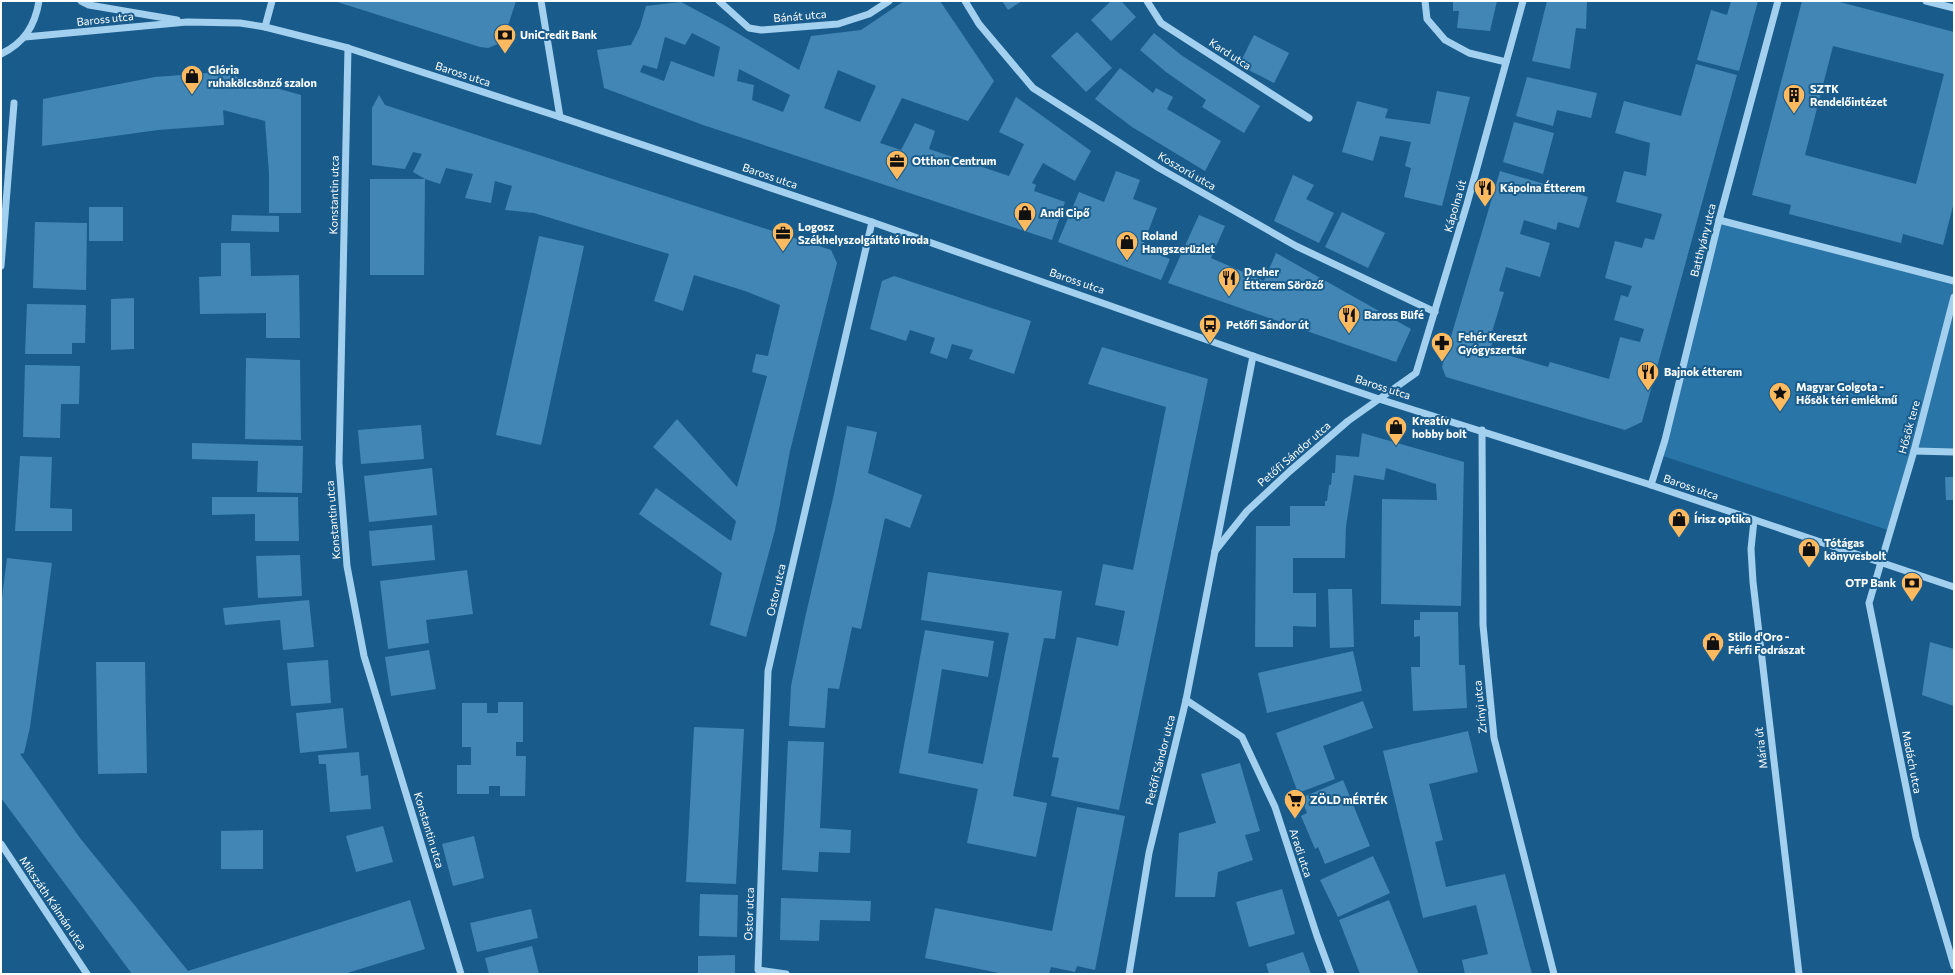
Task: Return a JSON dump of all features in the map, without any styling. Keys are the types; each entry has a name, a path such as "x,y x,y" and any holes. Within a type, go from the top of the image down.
{"street":[{"path":"1,54 12,49 25,37 35,20 39,1"},
{"name":"Baross utca","path":"81,1 89,5 187,22"},
{"path":"265,27 272,1"},
{"path":"541,1 560,117"},
{"name":"Bánát utca","path":"719,1 749,28 761,30 838,24 870,14 889,1"},
{"name":"Koszorú utca","path":"965,1 979,24 1033,88 1159,168 1296,246 1436,312"},
{"name":"Kard utca","path":"1147,1 1161,23 1309,118"},
{"path":"1424,1 1427,19 1445,40 1469,53 1506,62"},
{"name":"Kápolna út","path":"1379,399 1416,373 1436,312 1523,1"},
{"name":"Batthyány utca","path":"1651,485 1663,445 1719,220 1778,1"},
{"path":"1926,1 1954,8"},
{"name":"Baross utca","path":"25,37 187,22 240,23 265,27 348,48 560,117 872,222 1379,399 1482,430 1651,485 1954,587"},
{"name":"Konstantin utca","path":"348,48 339,463 348,566 364,656 461,974"},
{"path":"1,266 14,103"},
{"path":"1719,220 1954,281"},
{"name":"Ostor utca","path":"786,974 758,970 768,671 872,222"},
{"name":"Hősök tere","path":"1880,561 1914,451 1954,297"},
{"name":"Petőfi Sándor utca","path":"1129,974 1149,853 1186,700 1253,356"},
{"name":"Petőfi Sándor utca","path":"1215,551 1247,511 1348,421 1379,399"},
{"name":"Zrínyi utca","path":"1482,430 1483,625 1494,738 1554,974"},
{"path":"1914,451 1954,452"},
{"name":"Mária út","path":"1754,520 1751,549 1753,582 1798,974"},
{"name":"Madách utca","path":"1880,561 1869,602 1916,837 1954,966"},
{"name":"Aradi utca","path":"1186,700 1242,737 1275,807 1331,974"},
{"name":"Mikszáth Kálmán utca","path":"1,844 87,974"}],"shaded area":[{"path":"1719,220 1954,281 1954,452 1914,451 1891,531 1660,455"}],"building":[{"path":"334,1 516,1 504,38 498,44 488,48 480,47"},
{"path":"904,1 940,1 994,81 968,121 902,98 880,143 901,150 915,123 935,131 929,149 1009,176 1024,144 999,132 1016,97 1091,151 1075,181 1043,163 1032,183 1036,185 1034,191 1065,202 1052,240 703,125 604,88 597,50 631,45 640,27 646,6 681,2 724,25 799,70 811,36 861,30","holes":["692,33 720,47 714,77 671,61 664,81 640,72 643,65 657,69 665,37 685,45","739,69 790,95 783,112 752,100 754,85 737,81","838,70 876,86 860,122 824,108"]},
{"path":"1002,1 1022,1 1008,10"},
{"path":"1111,1 1121,1 1136,17 1111,41 1091,20"},
{"path":"1453,1 1497,1 1490,31 1457,28 1459,11 1453,11"},
{"path":"1547,1 1587,1 1586,29 1576,28 1570,69 1532,61"},
{"path":"1731,1 1758,1 1739,71 1697,60 1711,10 1727,15"},
{"name":"SZTK Rendelőintézet","path":"1802,1 1836,1 1954,32 1954,202 1943,245 1903,234 1901,243 1789,214 1791,205 1752,195","holes":["1833,46 1944,74 1916,184 1805,155"]},
{"path":"1077,32 1112,68 1086,92 1051,56"},
{"path":"1154,33 1181,55 1260,106 1244,133 1202,107 1206,100 1166,72 1140,50"},
{"path":"1254,35 1289,53 1274,83 1239,65"},
{"path":"1696,64 1737,75 1642,422 1625,430 1446,377 1442,367 1500,171 1588,197 1579,228 1558,222 1556,230 1524,220 1520,234 1550,243 1540,277 1506,267 1499,291 1504,292 1492,332 1495,333 1490,350 1548,367 1550,362 1609,379 1620,337 1640,342 1644,329 1614,320 1621,295 1628,297 1632,286 1605,278 1615,241 1642,248 1645,238 1654,240 1662,214 1616,202 1624,171 1646,176 1650,143 1615,133 1624,101 1681,116"},
{"path":"1120,68 1153,93 1156,88 1173,97 1167,109 1221,141 1205,171 1132,127 1095,99"},
{"path":"220,72 301,95 301,213 269,213 269,173 265,121 223,110 224,125 158,130 42,146 43,99 155,77"},
{"path":"1527,77 1597,93 1591,118 1557,110 1553,126 1516,116"},
{"path":"1437,91 1470,97 1442,206 1404,197 1411,168 1405,166 1411,142 1380,136 1373,161 1342,152 1357,101 1388,109 1385,118 1430,124"},
{"path":"379,95 385,105 831,250 837,263 790,451 775,530 746,637 710,625 722,573 639,514 656,488 731,541 736,521 653,447 677,419 737,487 767,376 752,372 756,354 768,356 780,305 745,291 694,275 683,311 654,301 669,254 534,213 505,210 512,186 495,181 491,203 465,198 473,174 446,168 440,184 425,179 413,172 422,154 413,152 405,169 372,165 372,108"},
{"path":"1514,122 1554,133 1543,174 1503,162"},
{"path":"1116,171 1140,180 1133,199 1157,208 1142,248 1170,259 1161,280 1058,242 1079,192 1104,202"},
{"path":"1293,175 1314,185 1306,199 1334,213 1319,243 1274,221"},
{"path":"370,179 425,179 424,275 370,275"},
{"path":"89,207 123,207 123,241 89,241"},
{"path":"1342,212 1385,233 1368,268 1325,247"},
{"path":"232,215 279,216 279,232 231,231"},
{"path":"1199,215 1225,226 1211,258 1264,281 1276,253 1411,329 1396,362 1168,283"},
{"path":"35,222 87,223 86,290 33,288"},
{"path":"539,236 584,246 541,445 496,435"},
{"path":"221,243 250,243 251,276 299,275 300,338 266,338 266,313 200,314 199,277 221,276"},
{"path":"894,276 1031,321 1014,374 969,359 973,350 952,344 947,359 930,353 935,338 910,330 906,341 870,329 882,281"},
{"path":"134,298 134,349 111,350 111,299"},
{"path":"27,304 86,305 85,343 72,343 72,354 25,354"},
{"path":"1102,347 1208,379 1119,810 1051,796 1059,758 1052,757 1077,637 1118,646 1125,611 1095,605 1103,564 1133,570 1166,407 1088,384"},
{"path":"246,358 300,360 301,440 245,439"},
{"path":"25,365 80,366 79,404 61,404 60,438 23,437"},
{"path":"421,425 424,459 361,464 358,430"},
{"path":"847,426 877,432 868,473 922,495 910,528 885,518 861,629 852,627 839,689 828,688 825,728 789,726 791,686 834,494"},
{"path":"1362,433 1464,462 1461,606 1381,604 1382,499 1437,500 1436,484 1386,468 1384,480 1354,475 1346,526 1345,558 1293,558 1293,593 1316,593 1316,627 1293,626 1293,647 1255,647 1256,526 1290,526 1290,506 1325,506 1329,485 1331,485 1332,473 1335,473 1336,455 1359,457"},
{"path":"192,443 303,446 302,493 257,492 258,461 192,459"},
{"path":"20,456 52,457 50,508 72,509 72,531 15,531"},
{"path":"432,468 437,515 369,522 364,476"},
{"path":"1945,477 1954,477 1954,500 1946,500"},
{"path":"212,497 298,497 299,541 255,541 255,514 212,515"},
{"path":"432,525 435,560 372,566 369,531"},
{"path":"300,555 302,596 258,598 256,556"},
{"path":"7,558 52,563 30,727 24,753 20,754 80,838 188,971 410,900 425,949 344,974 132,974 1,798 1,605"},
{"path":"467,570 473,614 426,620 429,643 388,649 380,581"},
{"path":"928,572 1062,591 1055,639 1044,638 1013,796 1047,803 1036,857 967,843 978,789 899,773 925,630 994,641 988,677 942,669 928,753 983,764 1009,633 921,620"},
{"path":"1328,589 1352,589 1354,647 1330,648"},
{"path":"309,600 314,647 283,650 280,620 225,625 223,608"},
{"path":"1420,612 1458,612 1459,665 1465,665 1467,708 1413,711 1411,667 1420,667 1420,636 1414,637 1414,620 1420,620"},
{"path":"1930,642 1954,649 1954,706 1922,695"},
{"path":"429,650 436,689 391,696 385,657"},
{"path":"1353,651 1362,691 1267,713 1258,673"},
{"path":"328,660 331,703 291,706 287,663"},
{"path":"96,662 145,662 147,773 98,774"},
{"path":"1363,701 1373,728 1323,746 1335,779 1298,793 1276,733"},
{"path":"498,702 523,702 523,742 516,742 516,756 526,756 525,796 500,796 500,786 489,786 489,794 457,794 457,765 471,765 471,747 462,747 462,703 487,703 487,713 498,713"},
{"path":"343,708 347,748 300,753 296,713"},
{"path":"694,727 744,729 736,884 686,882"},
{"path":"1468,731 1478,772 1429,784 1443,840 1435,842 1446,887 1505,874 1532,974 1465,974 1462,960 1488,954 1476,905 1423,918 1383,751"},
{"path":"788,741 824,742 820,828 851,830 850,853 819,852 818,872 782,870"},
{"path":"359,752 361,776 368,775 371,809 330,812 326,764 319,764 318,755"},
{"path":"1240,763 1260,831 1245,835 1253,860 1218,872 1215,897 1175,897 1179,833 1216,823 1201,774"},
{"path":"1343,780 1370,846 1325,864 1318,847 1315,849 1301,816 1307,813 1301,798"},
{"path":"1077,807 1125,816 1095,970 1077,966 1075,972 1051,967 1049,974 1004,974 925,958 935,908 1052,931"},
{"path":"383,826 393,862 356,872 346,836"},
{"path":"263,830 263,869 221,869 221,831"},
{"path":"474,836 484,878 453,886 442,844"},
{"path":"1373,856 1390,893 1338,917 1320,880"},
{"path":"1282,889 1295,934 1249,947 1236,902"},
{"path":"700,894 738,895 737,937 699,936"},
{"path":"781,898 871,901 870,921 820,920 819,941 780,940"},
{"path":"1389,900 1419,974 1360,974 1339,920"},
{"path":"531,909 538,938 477,952 470,923"},
{"path":"532,946 539,974 489,974 485,958"},
{"path":"1303,952 1311,974 1269,974 1266,964"},
{"path":"735,955 735,974 698,974 698,956"}],"place":[{"name":"UniCredit Bank","path":"505,54"},
{"name":"Glória ruhakölcsönző szalon","path":"192,96"},
{"name":"SZTK Rendelőintézet","path":"1794,114"},
{"name":"Otthon Centrum","path":"897,180"},
{"name":"Kápolna Étterem","path":"1485,208"},
{"name":"Andi Cipő","path":"1025,232"},
{"name":"Logosz Székhelyszolgáltató Iroda","path":"783,252"},
{"name":"Roland Hangszerüzlet","path":"1127,262"},
{"name":"Dreher Étterem Söröző","path":"1229,298"},
{"name":"Baross Büfé","path":"1349,334"},
{"name":"Petőfi Sándor út","path":"1210,344"},
{"name":"Fehér Kereszt Gyógyszertár","path":"1442,362"},
{"name":"Bajnok étterem","path":"1648,392"},
{"name":"Magyar Golgota - Hősök téri emlékmű","path":"1780,412"},
{"name":"Kreatív hobby bolt","path":"1396,446"},
{"name":"Írisz optika","path":"1679,538"},
{"name":"Tótágas könyvesbolt","path":"1809,568"},
{"name":"OTP Bank","path":"1912,602"},
{"name":"Stilo d'Oro - Férfi Fodrászat","path":"1713,662"},
{"name":"ZÖLD mÉRTÉK","path":"1295,820"}]}
